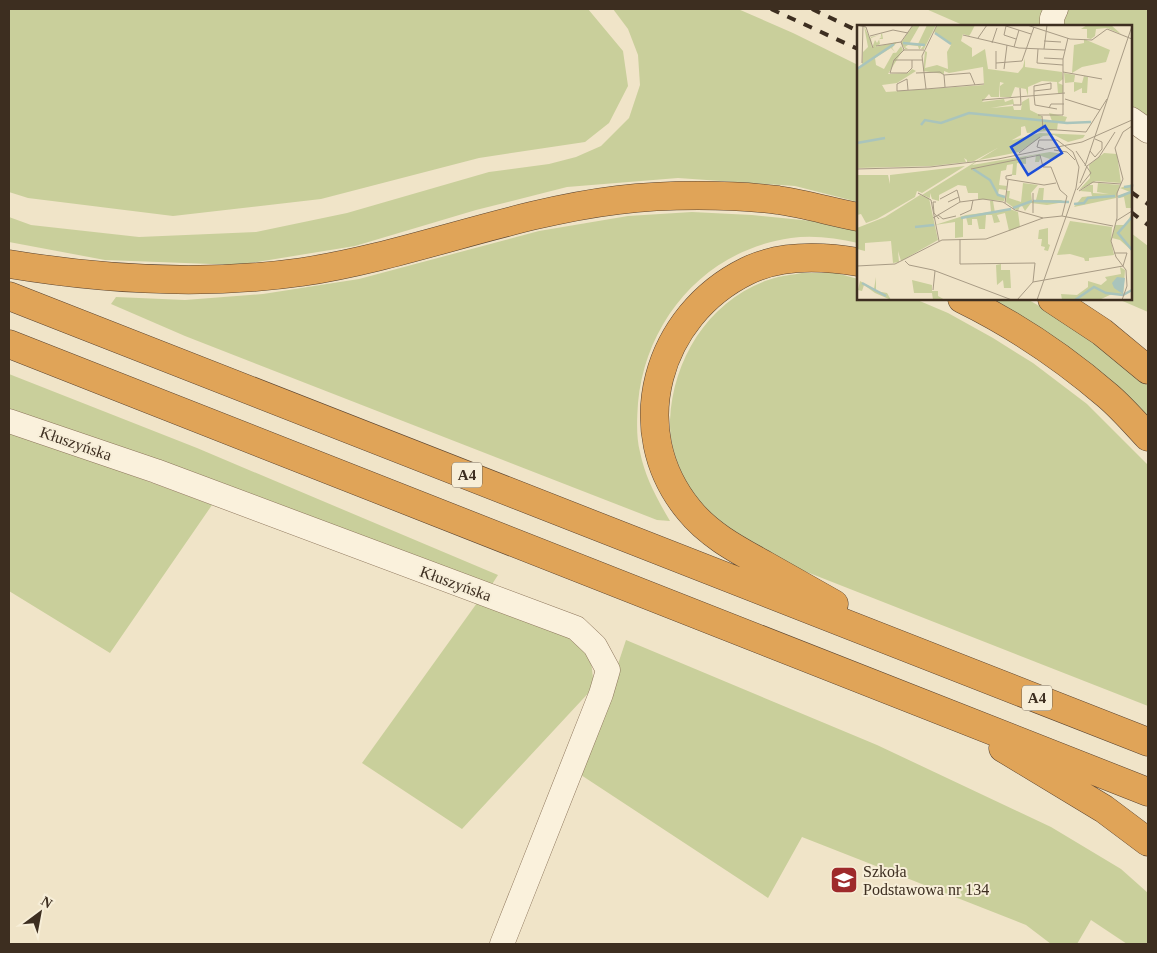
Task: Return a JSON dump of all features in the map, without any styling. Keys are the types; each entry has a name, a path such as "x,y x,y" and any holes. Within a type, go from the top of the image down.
{"highway":[{"path":"9,264 71,274 146,280 246,278 302,272 351,263 425,245 486,227 552,212 618,200 661,197 723,196 778,200 857,217"},
{"path":"857,262 804,257 770,262 748,270 720,287 697,308 682,326 668,351 659,374 654,406 656,436 662,464 674,488 689,511 705,526 728,544 925,655"},
{"name":"A4","path":"9,296 1148,742"},
{"path":"964,300 1033,340 1075,369 1109,397 1148,437"},
{"path":"1054,300 1102,332 1148,370"},
{"path":"9,344 1148,792"},
{"path":"938,709 1104,809 1148,842"}],"street":[{"path":"1052,25 1052,18 1056,9"},
{"path":"1132,120 1148,131"},
{"name":"Kłuszyńska","path":"9,421 156,471 576,628 595,646 608,670 601,694 502,944"}],"green space":[{"path":"9,9 588,9 623,51 628,86 609,123 585,142 479,158 321,199 173,216 28,198 9,192"},
{"path":"613,9 738,9 857,65 857,202 795,186 678,178 567,187 476,210 355,246 238,265 105,260 9,242 9,217 31,225 139,237 256,232 347,213 489,172 549,164 576,157 601,146 629,118 640,85 638,55 628,29"},
{"path":"926,9 1148,9 1148,129 1132,120 1132,25 963,25"},
{"path":"692,212 752,215 812,221 857,230 857,243 833,238 791,238 760,245 732,257 707,273 686,294 668,317 653,343 643,372 638,403 637,428 642,461 648,479 670,521 657,520 185,336 111,304 116,297 185,300 263,294 359,279 539,231 628,216"},
{"path":"1132,234 1148,246 1148,312 1120,300 1132,300"},
{"path":"802,273 836,273 857,279 857,300 917,300 948,313 1033,363 1087,404 1148,465 1148,706 766,556 728,530 703,507 681,471 674,451 670,430 673,397 678,375 698,335 712,317 728,302 747,290 768,280"},
{"path":"993,300 1029,300 1057,316 1106,351 1148,386 1148,416 1111,382 1074,352"},
{"path":"9,374 197,448 498,575 489,589 9,414"},
{"path":"9,430 212,505 110,653 9,591"},
{"path":"477,603 569,637 590,652 594,687 462,829 362,763"},
{"path":"626,640 877,745 1051,827 1121,869 1148,893 1148,944 1127,944 1091,920 1077,944 1051,944 1026,925 802,837 768,898 581,775"}],"railway":[{"path":"771,9 857,49"},
{"path":"812,9 857,31"},
{"path":"1132,193 1148,204"},
{"path":"1132,213 1148,225"}],"place":[{"name":"Szkoła Podstawowa nr 134","path":"844,880"}]}
